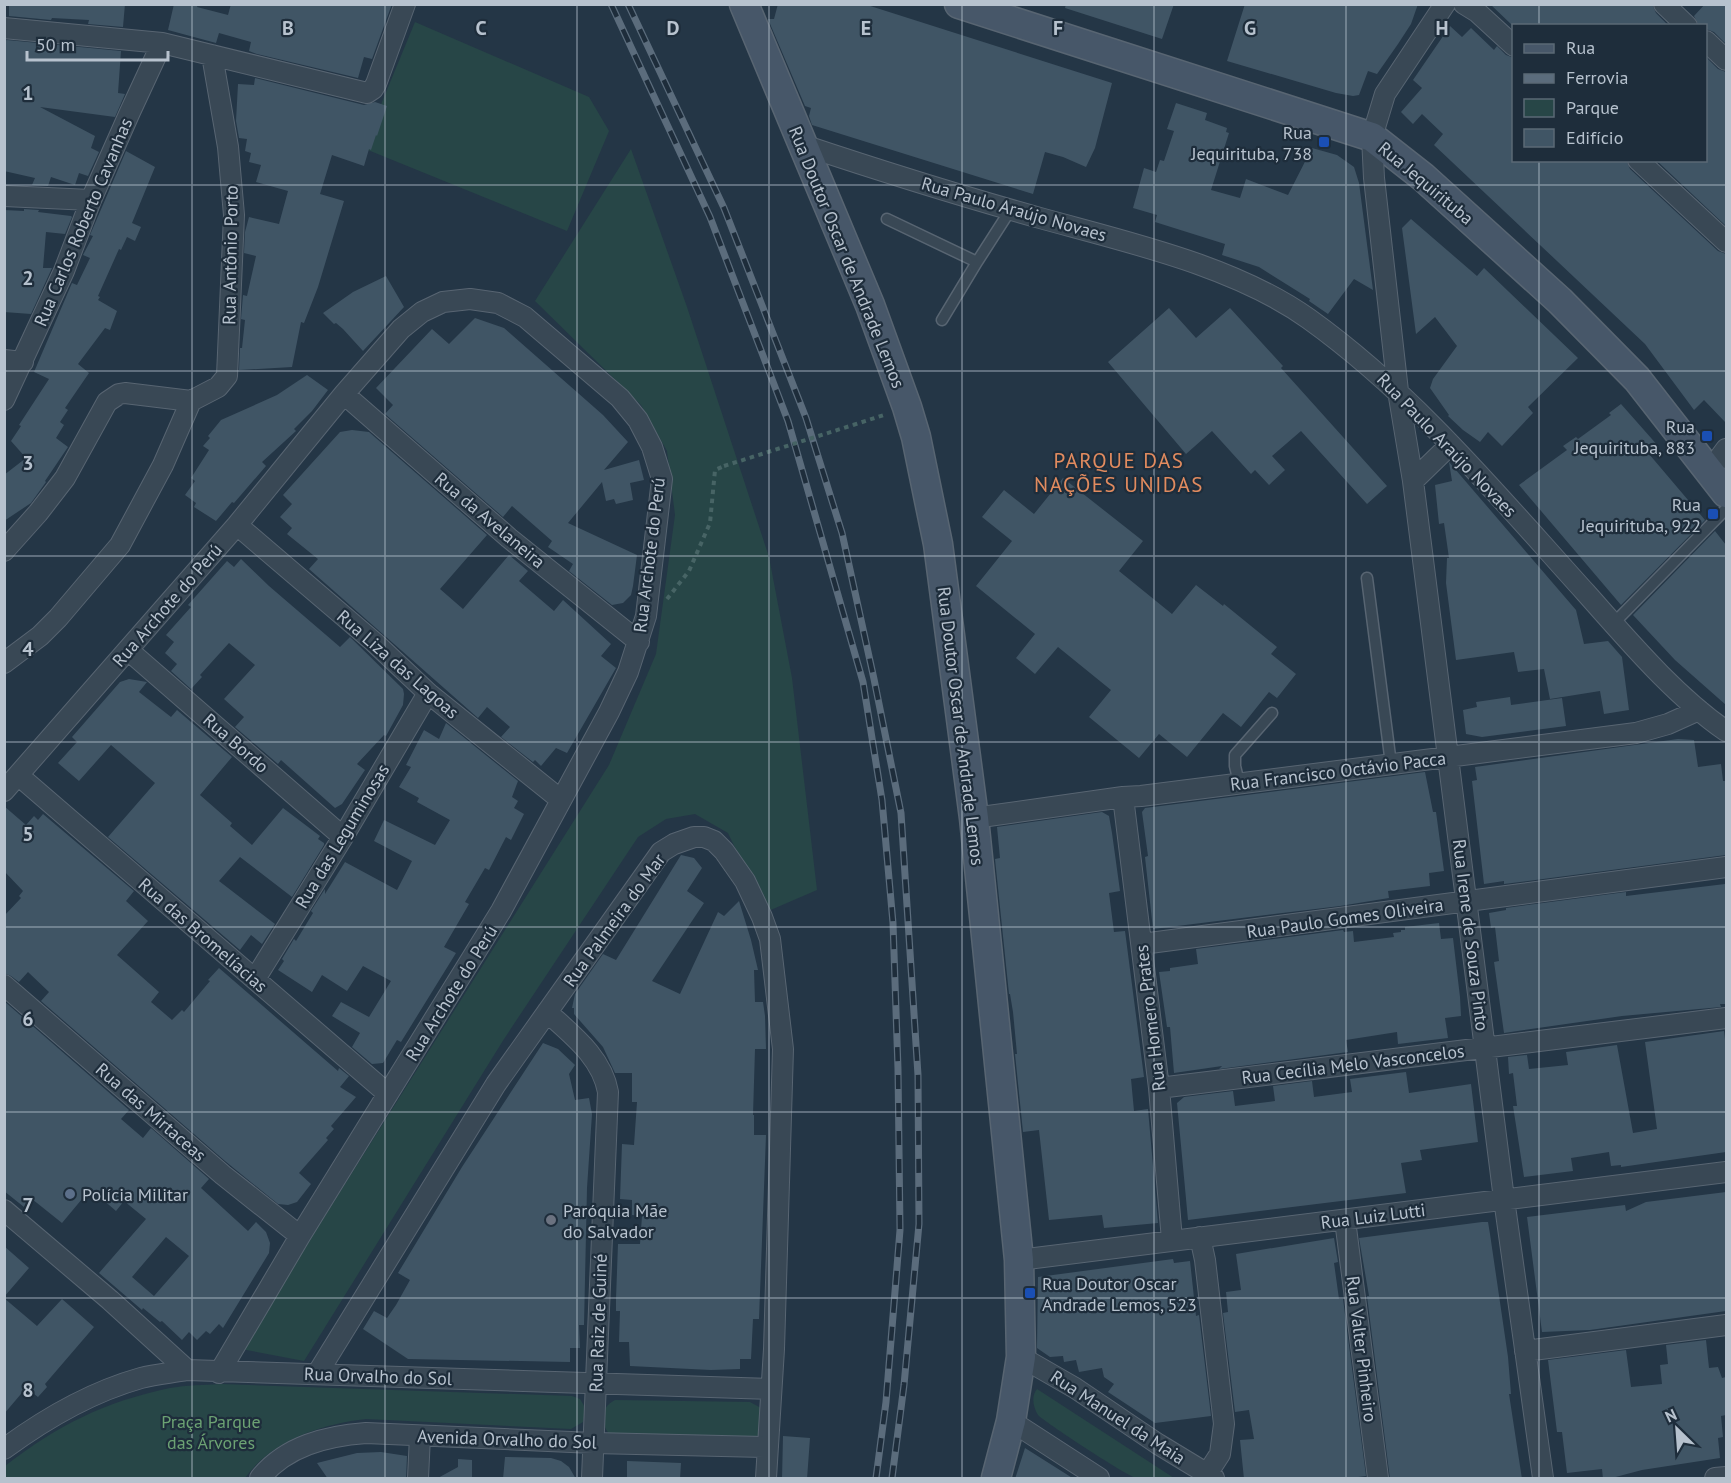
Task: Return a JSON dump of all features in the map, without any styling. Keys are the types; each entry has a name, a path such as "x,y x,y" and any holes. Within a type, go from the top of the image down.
{"street":[{"path":"4,28 162,43 364,92 374,89 405,4"},
{"name":"Rua Doutor Oscar de Andrade Lemos","path":"744,4 870,305 907,407 916,437 938,544 974,818 1019,1260 1021,1357 1011,1421 996,1479"},
{"name":"Rua Irene de Souza Pinto","path":"1445,4 1384,94 1372,137 1374,178 1398,391 1413,481 1504,1199 1543,1479"},
{"path":"1464,4 1477,12 1512,44"},
{"path":"1664,4 1686,24"},
{"name":"Rua Jequirituba","path":"967,6 1372,137 1424,177 1560,301 1637,379 1718,482"},
{"name":"Rua Carlos Roberto Cavanhas","path":"4,400 14,361 64,271 92,200 162,43"},
{"path":"1707,43 1726,60"},
{"name":"Rua Antônio Porto","path":"191,401 222,384 229,371 233,204 222,105 212,55"},
{"name":"Rua Paulo Araújo Novaes","path":"803,144 1011,209 1171,255 1263,292 1307,318 1398,391 1613,624 1699,710 1726,731"},
{"path":"1640,162 1726,242"},
{"path":"4,196 92,200"},
{"name":"Rua Archote do Perú","path":"4,791 237,525 344,394 401,329 422,312 444,302 471,299 498,303 525,317 620,398 638,420 652,447 662,479 646,616 628,672 609,712 501,911 300,1236 219,1372"},
{"path":"4,551 65,478 107,402 125,393 191,401 149,492 120,545 58,618 40,636 4,663"},
{"name":"Rua da Avelaneira","path":"344,394 509,538 639,642"},
{"path":"1413,481 1450,445"},
{"path":"1718,482 1726,449"},
{"name":"Rua Liza das Lagoas","path":"237,525 374,642 428,693 561,800"},
{"name":"Rua Bordo","path":"128,650 343,837"},
{"name":"Rua das Leguminosas","path":"255,979 343,837 428,693"},
{"name":"Rua Francisco Octávio Pacca","path":"974,818 1123,797 1636,733 1668,724 1699,710"},
{"name":"Rua das Bromelíacias","path":"18,775 388,1094"},
{"name":"Rua Homero Prates","path":"1123,797 1159,1088 1172,1240"},
{"name":"Rua Palmeira do Mar","path":"317,1374 496,1084 661,852 693,837 704,837 724,851 745,882 762,917 770,939 783,1049 774,1349 766,1479"},
{"name":"Rua Paulo Gomes Oliveira","path":"1142,945 1726,867"},
{"name":"Rua das Mirtaceas","path":"4,985 223,1175 300,1236"},
{"name":"Rua Raiz de Guiné","path":"547,1012 577,1040 592,1058 606,1080 608,1092 592,1479"},
{"name":"Rua Cecília Melo Vasconcelos","path":"1159,1088 1726,1018"},
{"name":"Rua Luiz Lutti","path":"1019,1260 1726,1172"},
{"path":"4,1210 110,1300 187,1371"},
{"name":"Rua Valter Pinheiro","path":"1345,1220 1378,1479"},
{"path":"1200,1238 1205,1260 1224,1424 1220,1454 1210,1476"},
{"path":"1525,1351 1726,1325"},
{"name":"Rua Manuel da Maia","path":"1021,1357 1075,1388 1210,1476"},
{"name":"Rua Orvalho do Sol","path":"4,1449 36,1426 74,1404 114,1386 143,1378 187,1371 771,1389"},
{"path":"1011,1421 1099,1479"},
{"name":"Avenida Orvalho do Sol","path":"260,1479 288,1453 329,1438 366,1433 594,1443 768,1447"},
{"path":"418,1479 420,1436"},
{"path":"1715,1479 1726,1477"}],"lane":[{"path":"942,320 1011,209"},
{"path":"887,219 977,262"},
{"path":"1613,624 1726,509"},
{"path":"1367,578 1391,764"},
{"path":"1239,783 1235,766 1236,755 1272,713"}],"path":[{"path":"646,616 667,599 688,571 710,523 716,470 907,407"}],"green space":[{"path":"415,22 589,97 609,131 567,231 363,148"},
{"path":"631,149 687,307 769,557 792,678 817,890 766,912 728,833 695,814 666,819 638,837 504,1039 304,1361 241,1349 609,765 656,654 675,515 667,451 641,405 535,301"},
{"name":"Praça Parque das Árvores","path":"221,1384 572,1396 580,1399 586,1409 583,1422 571,1429 366,1419 349,1421 315,1430 284,1444 269,1453 245,1478 5,1478 5,1466 25,1451 63,1427 103,1408 170,1388"},
{"path":"1037,1389 1174,1478 1150,1480 1136,1478 1086,1448 1038,1415 1033,1402"},
{"path":"615,1400 750,1402 761,1408 760,1434 755,1437 609,1434 603,1415 607,1406"}],"building":[{"path":"9,4 125,4 123,27 88,24 89,20 52,18 51,20 9,16"},
{"path":"174,4 198,4 197,7 228,15 231,4 392,4 372,59 364,57 358,78 257,54 249,51 251,42 219,33 216,43 168,30"},
{"path":"778,4 864,4 1112,83 1095,148 1086,167 1045,152 1033,194 812,125 809,116 811,108 805,106 768,19 774,19"},
{"path":"1066,4 1174,4 1162,39 1065,8"},
{"path":"1245,4 1418,4 1411,24 1377,74 1368,71 1359,95 1353,96 1227,61"},
{"path":"1490,4 1652,4 1656,13 1667,24 1512,24"},
{"path":"1705,4 1726,4 1726,44 1714,32 1707,29 1707,24 1698,24 1694,16"},
{"path":"1450,26 1462,37 1471,28 1494,50 1497,46 1506,55 1512,57 1512,162 1627,162 1630,169 1718,251 1726,254 1726,423 1704,400 1694,410 1645,344 1434,145 1443,134 1422,114 1413,124 1401,112 1422,88 1413,80"},
{"path":"4,41 121,51 118,93 125,94 115,117 40,107 95,136 91,148 99,152 88,176 79,173 75,185 51,177 48,186 32,185 35,178 4,171"},
{"path":"1707,58 1718,69 1726,72 1726,226 1658,162 1707,162"},
{"path":"255,78 364,105 375,102 387,106 364,166 332,155 320,194 344,201 318,287 304,323 301,322 292,367 239,370 245,320 241,319 243,295 247,296 256,256 244,253 245,232 249,217 279,224 288,191 256,182 261,165 249,162 251,153 245,151 247,139 239,138 236,121 238,84 254,85"},
{"path":"1176,103 1207,113 1205,120 1227,128 1226,132 1229,133 1211,190 1240,198 1246,179 1288,195 1312,148 1337,155 1354,167 1359,183 1373,290 1354,279 1328,314 1309,301 1310,299 1259,267 1222,255 1225,244 1155,222 1157,215 1133,208 1144,168 1156,172 1160,160 1164,161 1174,131 1167,129"},
{"path":"126,151 155,167 132,223 141,227 135,241 127,237 121,250 119,249 98,296 100,297 98,300 117,311 110,330 105,328 78,364 89,373 65,408 68,410 60,422 64,425 56,438 68,447 31,503 4,521 4,475 26,458 11,441 49,379 34,372 72,283 77,285 90,258 83,255 93,236 90,235"},
{"path":"24,209 72,217 65,234 46,232 43,268 52,268 31,314 4,312 4,210 24,211"},
{"path":"1411,219 1477,276 1484,268 1578,358 1528,407 1533,413 1502,446 1488,432 1480,442 1463,430 1448,416 1430,388 1433,379 1457,346 1435,317 1416,334 1402,228"},
{"path":"386,276 404,307 363,351 343,329 323,313 353,292"},
{"path":"1169,308 1196,338 1230,308 1387,486 1367,504 1301,431 1272,456 1285,470 1269,485 1255,470 1251,474 1212,431 1186,454 1108,362"},
{"path":"475,318 504,328 603,415 628,442 604,470 639,460 644,480 630,483 633,500 616,504 614,499 606,501 602,482 568,523 637,555 631,595 623,603 612,605 569,571 573,564 548,547 552,541 512,506 503,517 385,414 393,405 376,388 432,329 449,344"},
{"path":"307,375 328,390 294,429 296,431 262,462 266,466 216,521 194,507 196,503 185,495 195,481 191,478 209,450 203,446 221,420 277,395"},
{"path":"1621,404 1659,447 1649,454 1705,520 1621,605 1519,485 1567,450 1563,446 1576,437 1578,439 1611,415 1609,413"},
{"path":"352,430 369,432 487,535 440,589 463,609 509,555 528,571 519,581 554,611 563,600 611,644 601,656 616,668 567,753 556,748 541,766 535,760 533,762 501,737 510,727 487,707 478,718 309,569 318,559 287,534 292,528 280,517 292,504 283,495 340,432"},
{"path":"1449,462 1576,610 1584,644 1608,641 1622,657 1629,710 1604,714 1600,691 1550,699 1544,669 1518,672 1514,652 1456,660 1446,583 1447,558 1449,558 1444,523 1439,524 1435,485 1452,481"},
{"path":"1063,478 1143,541 1119,571 1172,614 1196,585 1223,606 1224,604 1277,647 1271,654 1296,674 1277,698 1269,692 1241,727 1223,713 1187,757 1159,734 1139,758 1089,717 1111,690 1058,647 1035,674 1016,658 1035,634 976,586 1012,541 982,517 1004,490 1034,514"},
{"path":"1715,531 1726,545 1726,705 1675,660 1633,615"},
{"path":"241,559 340,647 350,637 403,689 403,705 386,736 384,735 357,764 365,770 342,804 335,808 281,760 278,764 235,727 244,717 224,699 255,665 229,643 200,675 202,677 191,689 171,671 177,664 165,653 174,642 166,635 191,607 188,605 227,561 234,567"},
{"path":"129,679 147,682 139,692 171,717 177,710 232,757 200,795 232,823 230,826 252,845 283,808 320,836 318,839 324,843 292,897 240,857 219,881 275,924 262,944 251,935 240,950 108,837 155,783 111,745 79,781 58,763 77,742 72,737 120,682"},
{"path":"1510,697 1511,705 1562,698 1566,726 1482,737 1466,734 1463,710 1477,707 1476,702"},
{"path":"446,723 518,781 512,797 518,801 514,808 524,814 511,840 506,837 489,870 485,868 465,902 469,904 444,947 456,953 401,1042 397,1040 383,1063 372,1064 352,1047 360,1033 332,1016 341,1002 369,1017 391,981 363,966 347,991 322,975 312,992 278,970 294,939 296,941 313,913 311,911 325,889 325,894 345,862 397,890 412,861 374,841 384,820 435,845 450,820 417,802 419,798 399,787 411,767 406,765 424,730 439,739"},
{"path":"1678,739 1694,740 1698,767 1721,764 1723,781 1726,781 1726,855 1504,884 1504,881 1484,884 1472,781 1477,780 1475,767"},
{"path":"1425,772 1433,812 1436,812 1444,871 1429,873 1430,886 1388,891 1389,898 1340,906 1153,929 1145,857 1148,856 1142,812 1145,808"},
{"path":"4,806 26,825 34,816 38,820 43,814 134,891 126,901 148,921 117,955 159,992 151,1002 172,1020 182,1010 184,1012 219,968 338,1071 339,1068 349,1076 340,1087 356,1097 331,1126 334,1129 326,1138 328,1140 299,1173 311,1184 297,1202 288,1205 278,1204 225,1161 41,1001 49,992 28,972 19,982 4,973 4,916 21,898 19,896 23,891 4,871"},
{"path":"1102,812 1109,816 1120,891 1109,893 1114,932 1125,931 1144,1077 1131,1079 1134,1111 1148,1109 1158,1223 1104,1228 1102,1215 1049,1220 1039,1130 1023,1132 1013,1012 1009,994 995,859 1000,858 997,827"},
{"path":"681,855 694,858 702,868 687,891 704,903 652,981 680,994 718,912 724,916 739,901 758,970 754,970 755,1002 763,1002 765,1016 766,1049 755,1049 753,1115 754,1135 766,1135 759,1319 753,1319 751,1359 740,1359 740,1369 630,1366 629,1342 619,1342 620,1311 616,1311 616,1299 618,1244 640,1244 642,1216 632,1215 632,1200 620,1199 622,1144 634,1145 637,1102 632,1102 632,1073 615,1073 603,1047 574,1014 574,1008 572,1008 575,994 603,954 616,960"},
{"path":"1725,884 1726,1004 1720,1004 1721,1007 1622,1016 1504,1033 1494,962 1499,961 1495,927 1491,928 1489,913 1506,910 1506,908 1626,892 1626,896"},
{"path":"1439,923 1441,939 1453,938 1460,997 1461,1016 1445,1018 1448,1038 1398,1044 1397,1032 1346,1040 1348,1052 1174,1073 1170,1027 1167,1027 1159,972 1198,964 1196,949 1343,930 1344,932 1353,931 1354,942 1394,937 1393,933 1405,930 1405,927"},
{"path":"4,1001 129,1110 121,1119 143,1138 151,1128 209,1179 201,1188 248,1231 256,1222 266,1232 270,1243 269,1253 223,1328 219,1324 210,1334 206,1331 197,1340 189,1332 182,1340 162,1321 160,1322 143,1308 142,1310 99,1273 146,1219 124,1201 116,1211 94,1192 91,1196 87,1193 62,1223 32,1199 24,1207 4,1191","holes":["166,1237 189,1256 154,1296 132,1277"]},
{"path":"1724,1031 1726,1152 1621,1167 1621,1165 1611,1166 1609,1152 1571,1158 1573,1171 1524,1177 1513,1106 1517,1106 1513,1073 1509,1074 1508,1057 1527,1055 1529,1069 1568,1065 1566,1052 1617,1045 1633,1133 1657,1129 1645,1042"},
{"path":"543,1043 558,1049 575,1065 569,1074 575,1100 589,1098 592,1114 587,1188 584,1325 579,1325 580,1348 570,1348 570,1362 408,1359 363,1329 374,1311 387,1318 396,1305 410,1280 398,1273 462,1167"},
{"path":"1406,1072 1409,1093 1471,1084 1478,1142 1420,1150 1422,1160 1401,1163 1406,1193 1188,1220 1177,1103 1184,1097 1233,1091 1235,1106 1275,1101 1273,1086 1312,1081 1314,1097 1352,1092 1350,1079"},
{"path":"1726,1192 1726,1311 1590,1330 1542,1332 1527,1217 1625,1205 1626,1211 1646,1202"},
{"path":"1488,1222 1490,1234 1508,1357 1511,1394 1509,1394 1522,1479 1390,1479 1367,1296 1369,1296 1359,1238"},
{"path":"1334,1238 1338,1262 1334,1263 1339,1299 1343,1299 1366,1476 1343,1479 1244,1479 1240,1440 1254,1439 1249,1410 1235,1412 1223,1313 1228,1312 1226,1292 1241,1290 1236,1254"},
{"path":"4,1246 29,1268 4,1297"},
{"path":"1173,1259 1174,1263 1190,1261 1211,1416 1155,1423 1108,1392 1114,1384 1104,1377 1102,1368 1079,1372 1076,1360 1064,1362 1063,1356 1050,1357 1037,1348 1038,1277"},
{"path":"4,1298 37,1326 62,1299 94,1327 45,1384 47,1387 38,1397 26,1388 4,1414"},
{"path":"1706,1340 1709,1368 1718,1367 1722,1378 1726,1377 1726,1415 1721,1416 1723,1437 1718,1438 1720,1458 1642,1470 1608,1479 1603,1479 1602,1469 1567,1473 1562,1432 1557,1432 1548,1360 1626,1350 1631,1387 1662,1384 1660,1365 1668,1364 1666,1345"},
{"path":"783,1436 810,1438 807,1479 782,1479"},
{"path":"1025,1448 1074,1479 1015,1479"},
{"path":"381,1452 407,1456 406,1479 328,1479 317,1463 357,1453"},
{"path":"505,1457 551,1458 561,1461 569,1467 576,1479 503,1479"},
{"path":"458,1459 472,1460 472,1479 436,1479 458,1467"},
{"path":"627,1461 681,1463 680,1479 627,1479"}],"railway":[{"path":"611,4 710,217 788,421 863,682 882,800 893,923 898,1069 900,1230 886,1402 876,1478"},
{"path":"628,4 724,208 806,418 842,533 901,813 918,1075 919,1224 904,1385 892,1478"}],"place":[{"name":"Rua Jequirituba, 738","path":"1324,142"},
{"name":"Rua Jequirituba, 883","path":"1707,436"},
{"name":"Rua Jequirituba, 922","path":"1713,514"},
{"name":"Polícia Militar","path":"70,1194"},
{"name":"Paróquia Mãe do Salvador","path":"551,1220"},
{"name":"Rua Doutor Oscar Andrade Lemos, 523","path":"1030,1293"}],"district":[{"name":"PARQUE DAS NAÇÕES UNIDAS","path":"1119,472"}]}
